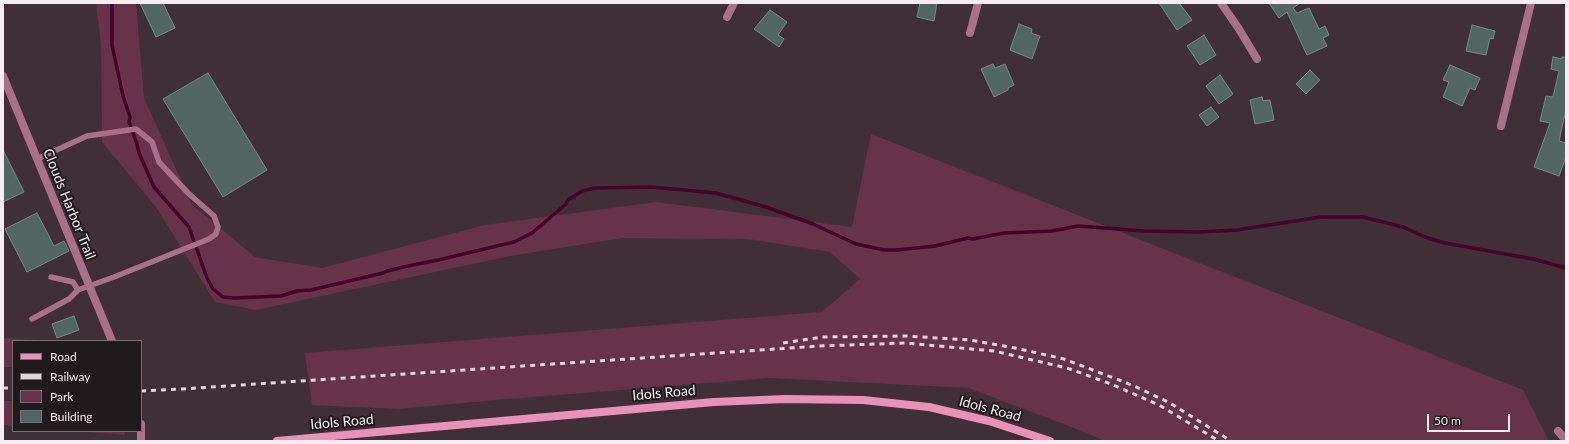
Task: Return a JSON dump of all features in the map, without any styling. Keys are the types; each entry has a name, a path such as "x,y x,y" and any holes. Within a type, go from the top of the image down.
{"main road":[{"name":"Idols Road","path":"277,441 714,402 785,399 863,400 930,407 989,421 1050,441"}],"street":[{"path":"727,17 734,3"},
{"path":"970,32 978,3"},
{"path":"1221,3 1257,59"},
{"path":"1501,126 1531,3"},
{"name":"Clouds Harbor Trail","path":"3,76 112,340"},
{"path":"1558,431 1566,440"}],"lane":[{"path":"32,319 68,299 78,290 209,239 216,234 218,227 214,216 172,177 159,162 152,142 136,129 87,136 37,159"},
{"path":"51,277 74,282 78,290"}],"green space":[{"path":"96,3 136,3 144,98 192,205 255,257 322,268 485,225 656,202 852,227 871,134 1523,390 1549,441 1105,441 968,388 770,378 399,409 312,405 305,353 822,312 860,279 830,252 748,239 622,238 510,256 256,310 215,302 156,207 102,142 101,45"},
{"path":"3,338 38,340 12,340 12,367 3,367"},
{"path":"3,401 12,401 12,426 3,425"},
{"path":"87,432 124,432 125,435"}],"building":[{"path":"140,3 163,3 175,28 156,37"},
{"path":"920,3 937,3 934,21 917,17"},
{"path":"1159,3 1179,3 1192,20 1177,30"},
{"path":"1269,3 1300,3 1293,8 1297,13 1309,8 1319,29 1325,26 1329,35 1323,38 1327,46 1307,55 1287,12 1279,18"},
{"path":"770,10 787,22 778,35 784,39 779,47 754,29"},
{"path":"1019,24 1032,29 1031,33 1040,36 1032,59 1010,50"},
{"path":"1472,25 1495,31 1493,39 1490,38 1486,55 1466,51"},
{"path":"1204,35 1216,55 1200,65 1187,46"},
{"path":"1553,57 1562,59 1562,57 1566,57 1566,110 1559,141 1566,143 1566,157 1559,176 1534,167 1550,123 1540,121 1546,96 1553,97 1559,71 1551,69"},
{"path":"993,64 995,68 1005,64 1014,85 1008,88 1008,90 994,97 981,69"},
{"path":"1450,65 1480,78 1475,90 1470,88 1462,106 1443,97 1449,82 1443,80"},
{"path":"1310,70 1320,80 1306,94 1296,84"},
{"path":"208,73 267,170 223,197 163,99"},
{"path":"1220,75 1233,94 1219,104 1206,86"},
{"path":"1262,97 1263,101 1270,100 1274,120 1255,124 1250,100"},
{"path":"1211,107 1219,117 1207,126 1199,115"},
{"path":"3,150 24,192 3,202"},
{"path":"37,213 54,246 64,241 69,251 27,272 5,229"},
{"path":"74,316 79,330 57,338 52,324"}],"waterway":[{"path":"112,3 112,45 123,96 130,117 129,122 139,153 154,187 189,227 207,278 213,289 223,297 281,296 297,291 311,290 403,267 514,242 532,233 566,204 568,200 582,191 595,188 652,187 716,193 766,207 813,224 856,244 884,250 935,246 968,238 973,239 1004,233 1052,231 1078,226 1144,231 1200,232 1237,230 1321,217 1363,217 1403,227 1425,237 1445,243 1533,259 1566,268"}],"railway":[{"path":"783,343 822,337 906,336 970,340 1015,348 1064,359 1132,385 1170,403 1231,441"},
{"path":"142,391 820,346 905,343 994,351 1067,368 1111,384 1159,405 1219,441"},
{"path":"3,388 12,388"}]}
